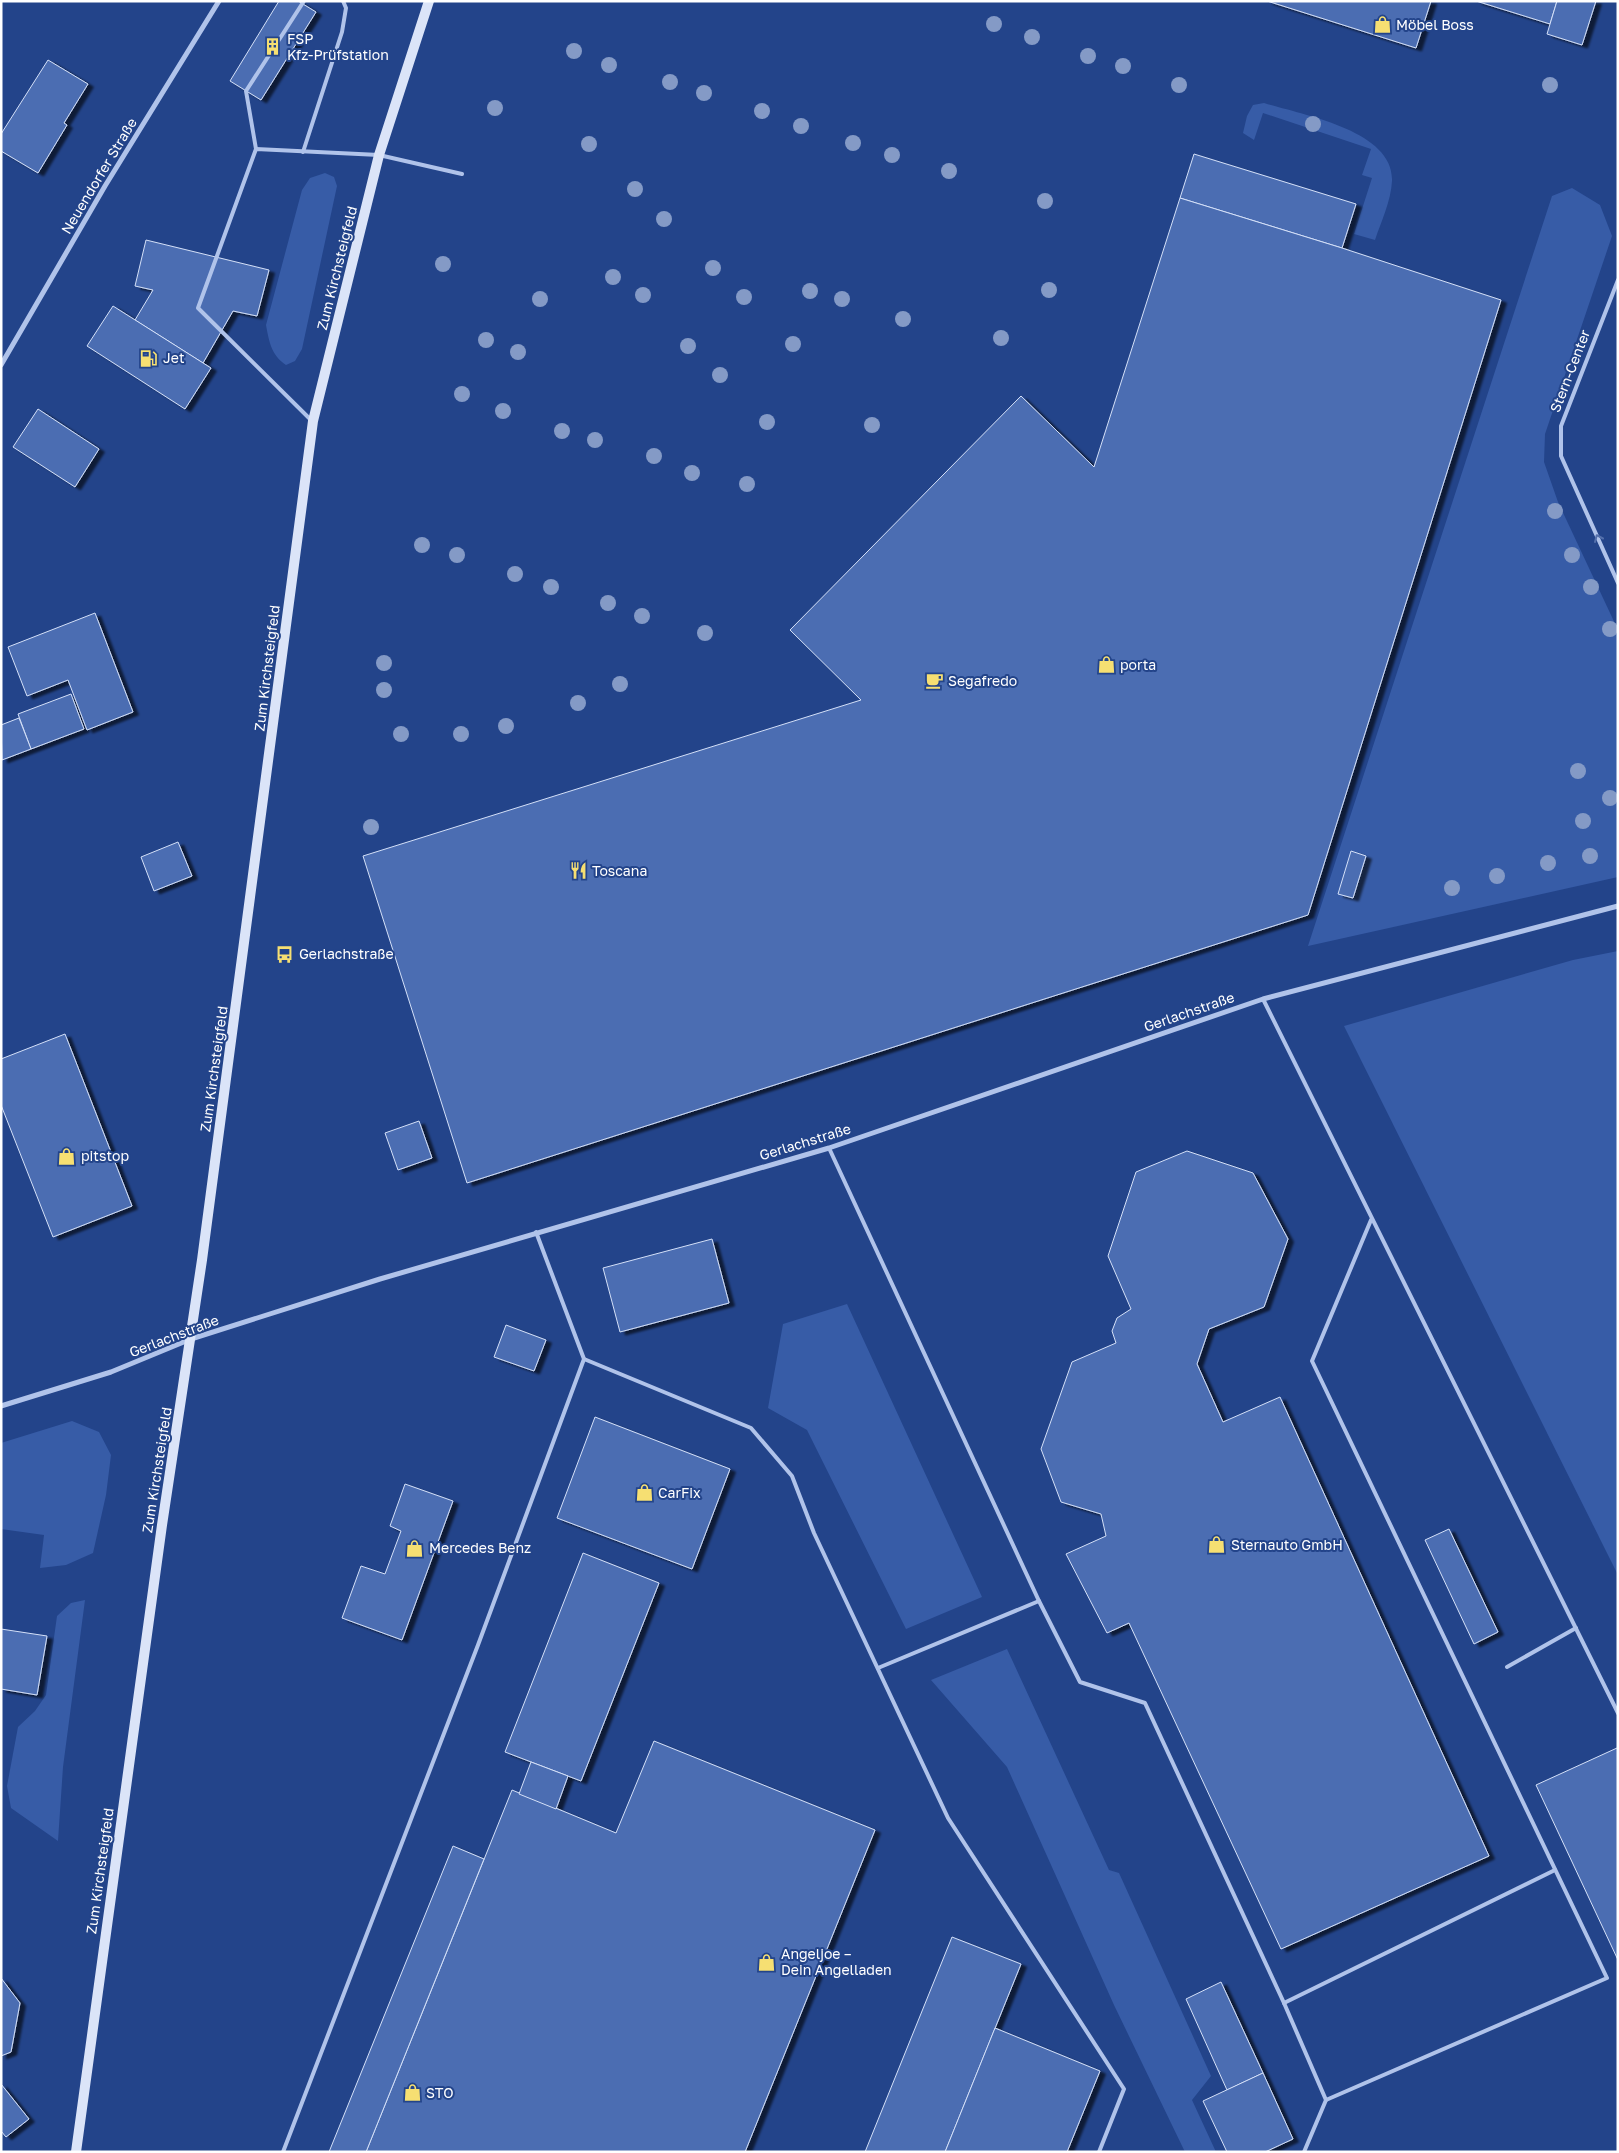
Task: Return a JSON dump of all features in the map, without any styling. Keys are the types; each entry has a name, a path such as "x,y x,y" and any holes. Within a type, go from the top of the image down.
{"street":[{"name":"Neuendorfer Straße","path":"1,365 105,186 219,1"},
{"name":"Zum Kirchsteigfeld","path":"76,2152 162,1525 191,1338 244,951 313,421 379,155 429,1"},
{"name":"Gerlachstraße","path":"1,1406 111,1372 191,1338 536,1232 828,1148 1263,999 1618,906"}],"lane":[{"path":"304,1 246,91 256,149 198,308 313,421"},
{"path":"303,152 342,32 346,8 343,1"},
{"path":"256,149 379,155 462,174"},
{"name":"Stern-Center","path":"1618,280 1562,426 1561,456 1618,582"},
{"path":"1263,999 1371,1220 1618,1713"},
{"path":"828,1148 1039,1601 1080,1682 1145,1703 1284,2003 1326,2100"},
{"path":"1304,2152 1326,2100 1607,1978 1312,1361 1371,1220"},
{"path":"284,2152 478,1645 584,1359 536,1232"},
{"path":"584,1359 751,1428 792,1476 814,1533 948,1818 1124,2090 1100,2152"},
{"path":"878,1668 1039,1601"},
{"path":"1507,1667 1576,1628"},
{"path":"1284,2003 1555,1870"}],"shaded area":[{"path":"1264,103 1343,127 1362,137 1378,149 1389,163 1392,181 1388,204 1375,240 1354,234 1372,178 1362,175 1371,149 1263,113 1254,140 1243,133 1247,116 1253,105"},
{"path":"325,173 334,177 337,186 302,349 295,361 286,365 274,352 266,325 302,190 310,178"},
{"path":"1572,188 1600,205 1612,236 1545,434 1544,462 1558,502 1618,630 1618,877 1308,946 1552,196"},
{"path":"1618,951 1618,1575 1344,1026 1573,960"},
{"path":"847,1304 982,1597 906,1629 807,1430 768,1408 783,1324"},
{"path":"72,1421 99,1432 111,1455 106,1495 93,1553 66,1565 40,1568 44,1535 1,1529 1,1443"},
{"path":"85,1600 63,1767 58,1841 11,1808 7,1786 18,1727 35,1711 46,1695 57,1616 71,1603"},
{"path":"1007,1649 1109,1870 1119,1873 1211,2076 1192,2100 1216,2152 1185,2152 1114,2005 1007,1767 931,1680"}],"building":[{"name":"FSP Kfz-Prüfstation","path":"279,1 298,1 316,12 261,100 230,81"},
{"name":"Möbel Boss","path":"1267,1 1431,1 1416,48"},
{"name":"Möbel Boss","path":"1476,1 1557,1 1550,24"},
{"path":"1557,1 1596,1 1582,45 1547,34"},
{"path":"48,60 88,84 64,123 67,125 38,173 1,151 1,134"},
{"path":"1194,154 1356,204 1342,248 1180,198"},
{"name":"porta","path":"1180,198 1501,300 1308,915 467,1183 363,856 861,700 790,630 1021,396 1094,467"},
{"path":"146,240 269,270 257,316 233,311 203,363 135,320 153,290 135,286"},
{"path":"113,306 211,368 185,409 87,346"},
{"path":"38,409 99,449 75,487 13,447"},
{"path":"95,613 133,712 87,730 68,680 27,696 8,647"},
{"path":"71,694 84,729 31,749 18,714"},
{"path":"19,718 31,749 2,760 1,725"},
{"path":"178,842 192,876 154,891 141,857"},
{"path":"1351,851 1366,856 1353,898 1338,894"},
{"name":"pitstop","path":"65,1034 132,1206 53,1237 1,1105 1,1059"},
{"path":"419,1121 432,1158 398,1170 385,1133"},
{"name":"Sternauto GmbH","path":"1187,1151 1253,1173 1288,1239 1264,1307 1209,1329 1197,1364 1223,1422 1280,1397 1489,1856 1281,1949 1129,1623 1107,1633 1066,1554 1106,1536 1101,1514 1061,1502 1041,1449 1072,1362 1116,1343 1112,1331 1117,1318 1131,1309 1108,1256 1136,1172"},
{"path":"712,1239 729,1303 620,1332 603,1268"},
{"path":"506,1325 546,1340 534,1371 494,1357"},
{"name":"CarFix","path":"595,1417 730,1469 692,1569 557,1518"},
{"name":"Mercedes Benz","path":"405,1484 453,1501 402,1640 342,1618 361,1566 385,1574 401,1531 390,1526"},
{"path":"1449,1529 1498,1632 1474,1644 1425,1540"},
{"path":"583,1553 659,1583 581,1781 505,1752"},
{"path":"1,1629 47,1636 37,1695 1,1689"},
{"path":"654,1741 875,1830 745,2152 366,2152 512,1790 616,1833"},
{"path":"1618,1749 1618,1960 1536,1785"},
{"path":"531,1762 568,1776 556,1809 519,1794"},
{"path":"453,1846 484,1859 366,2152 329,2152"},
{"path":"952,1937 1021,1964 945,2152 865,2152"},
{"path":"1,1978 20,2003 11,2052 1,2056"},
{"path":"1221,1982 1263,2073 1227,2090 1186,1999"},
{"path":"995,2028 1100,2071 1067,2152 945,2152"},
{"path":"1263,2073 1293,2139 1265,2152 1227,2152 1203,2101"},
{"path":"1,2084 29,2119 6,2137 1,2131"}],"place":[{"name":"Möbel Boss","path":"1382,25"},
{"name":"FSP Kfz-Prüfstation","path":"273,47"},
{"name":"Jet","path":"149,358"},
{"name":"porta","path":"1106,665"},
{"name":"Segafredo","path":"934,681"},
{"name":"Toscana","path":"578,871"},
{"name":"Gerlachstraße","path":"285,954"},
{"name":"pitstop","path":"67,1156"},
{"name":"CarFix","path":"644,1493"},
{"name":"Sternauto GmbH","path":"1217,1545"},
{"name":"Mercedes Benz","path":"415,1548"},
{"name":"Angeljoe – Dein Angelladen","path":"767,1962"},
{"name":"STO","path":"412,2093"}]}
